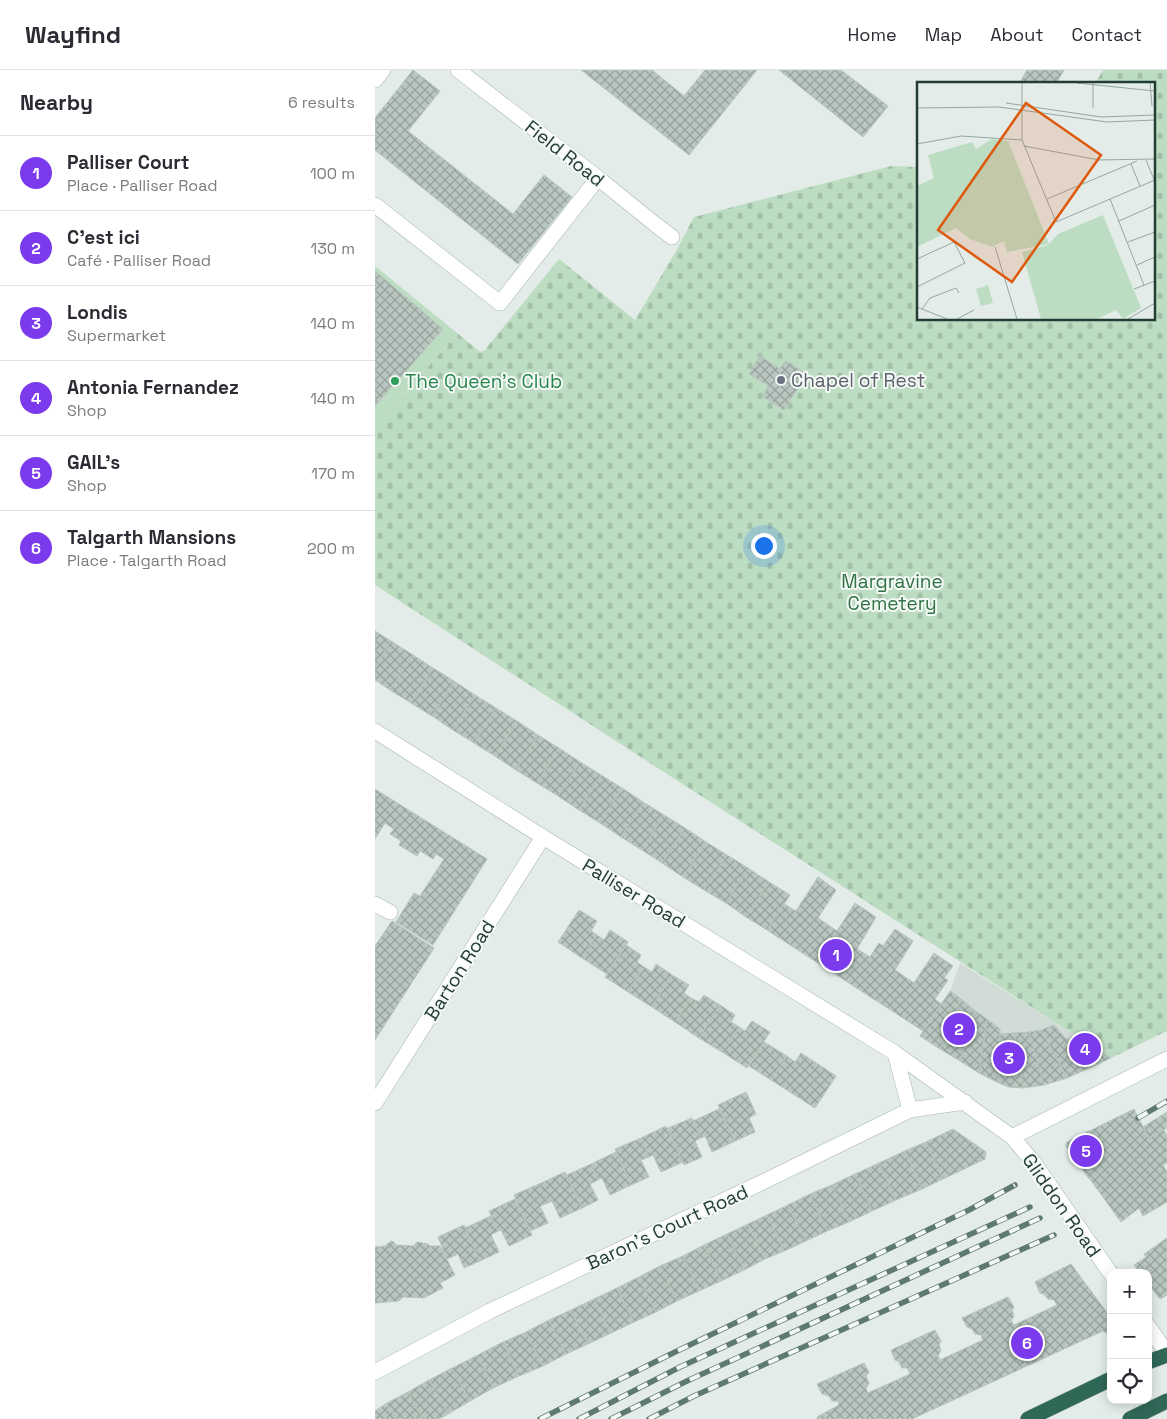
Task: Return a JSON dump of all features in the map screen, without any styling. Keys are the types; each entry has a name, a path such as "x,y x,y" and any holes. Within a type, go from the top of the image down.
{"highway":[{"path":"1152,1360 1167,1354"},
{"path":"1027,1419 1107,1382"},
{"path":"1130,1419 1167,1401"}],"street":[{"path":"375,80 383,70"},
{"name":"Field Road","path":"458,70 672,236"},
{"path":"375,205 500,303 598,178"},
{"name":"Palliser Road","path":"375,731 543,837 895,1053 1012,1136"},
{"name":"Barton Road","path":"375,1104 543,837"},
{"path":"375,904 390,912"},
{"path":"895,1053 910,1110"},
{"path":"1012,1136 1167,1060"},
{"name":"Baron's Court Road","path":"375,1372 490,1311 910,1110 965,1102"},
{"name":"Gliddon Road","path":"1012,1136 1035,1164 1108,1269"},
{"path":"1152,1332 1167,1354"}],"shaded area":[{"path":"960,963 1111,1058 1067,1078 1023,1088 1009,1087 979,1073 920,1036 950,991"}],"green space":[{"name":"Margravine Cemetery","path":"1103,70 1167,70 1167,1031 1111,1058 375,585 375,429 457,333 480,352 484,351 559,259 635,320 694,217 891,166 917,167 917,320 1155,320 1155,82 1096,82"},
{"name":"The Queen’s Club","path":"375,266 457,333 375,429"}],"building":[{"path":"413,70 440,91 408,131 513,214 544,175 572,197 518,264 375,150 375,118"},
{"path":"581,70 652,70 684,96 705,70 757,70 689,155"},
{"path":"779,70 841,70 888,106 863,137"},
{"path":"1027,70 1064,70 1057,82 1020,82"},
{"name":"The Queen’s Club","path":"375,271 443,329 375,406"},
{"name":"Chapel of Rest","path":"760,356 780,369 785,361 807,374 784,410 762,396 769,386 749,374"},
{"path":"375,631 391,641 375,667"},
{"path":"391,641 413,655 390,690 375,680 375,667"},
{"path":"413,655 433,668 411,703 390,690"},
{"path":"433,668 454,681 432,716 411,703"},
{"path":"454,681 475,695 453,730 432,716"},
{"path":"475,695 496,708 474,743 453,730"},
{"path":"496,708 517,721 495,756 474,743"},
{"path":"517,721 538,735 516,770 495,756"},
{"path":"538,735 559,748 537,783 516,770"},
{"path":"559,748 580,762 558,796 537,783"},
{"path":"580,762 601,775 579,810 558,796"},
{"path":"601,775 622,788 600,823 579,810"},
{"path":"622,788 643,802 621,837 600,823"},
{"path":"375,789 487,859 433,945 396,922 414,893 420,896 444,859 436,854 433,859 420,851 417,856 399,845 401,841 390,834 394,829 385,823 375,839"},
{"path":"643,802 664,815 642,850 621,837"},
{"path":"664,815 685,828 662,863 642,850"},
{"path":"685,828 706,842 683,877 662,863"},
{"path":"706,842 727,855 704,890 683,877"},
{"path":"727,855 748,868 726,903 704,890"},
{"path":"748,868 769,882 746,917 726,903"},
{"path":"818,877 836,890 818,918 837,931 855,903 876,917 857,949 870,957 879,943 883,946 895,929 913,941 895,970 914,983 934,953 953,966 944,978 948,980 935,999 941,1004 923,1031 767,930 784,904 796,911"},
{"path":"769,882 790,895 767,930 746,917"},
{"path":"579,910 597,921 591,931 597,935 582,958 558,942"},
{"path":"392,921 434,948 375,1040 375,946"},
{"path":"610,930 628,942 607,974 582,958 597,935 604,940"},
{"path":"626,945 641,955 637,962 644,967 628,992 605,977"},
{"path":"656,964 672,975 652,1007 628,992 644,967 652,972"},
{"path":"672,975 689,985 684,993 691,998 675,1022 652,1007"},
{"path":"950,991 961,999 940,1049 920,1036"},
{"path":"704,995 720,1005 699,1038 675,1022 691,998 699,1002"},
{"path":"961,999 974,1010 960,1061 940,1049"},
{"path":"720,1005 735,1015 731,1022 739,1027 722,1052 699,1038"},
{"path":"974,1010 987,1019 979,1073 960,1061"},
{"path":"987,1019 1000,1029 999,1083 979,1073"},
{"path":"752,1021 770,1032 747,1068 722,1052 739,1027 745,1031"},
{"path":"1054,1025 1089,1068 1067,1078 1041,1030"},
{"path":"1041,1030 1067,1078 1044,1085 1029,1032"},
{"path":"1029,1032 1044,1085 1023,1088 1014,1033"},
{"path":"1014,1033 1023,1088 1009,1087 999,1083 1000,1034"},
{"path":"1075,1035 1111,1058 1089,1068 1067,1040"},
{"path":"764,1042 787,1056 771,1080 749,1066"},
{"path":"801,1053 836,1076 815,1108 771,1080 787,1056 795,1062"},
{"path":"746,1092 756,1114 749,1118 755,1132 735,1141 718,1105"},
{"path":"719,1109 735,1141 712,1152 705,1136 701,1138 693,1121"},
{"path":"1134,1109 1149,1138 1164,1130 1167,1136 1167,1163 1163,1165 1167,1172 1167,1202 1143,1216 1139,1208 1121,1222 1066,1146 1067,1142"},
{"path":"1167,1112 1167,1128 1149,1138 1143,1127"},
{"path":"692,1118 701,1138 695,1141 702,1157 684,1165 668,1128"},
{"path":"666,1126 683,1162 661,1172 653,1155 649,1157 641,1138"},
{"path":"953,1129 986,1152 985,1159 943,1179 926,1142"},
{"path":"1092,1130 1105,1155 1095,1160 1101,1172 1089,1179 1066,1146 1067,1142"},
{"path":"641,1138 649,1157 641,1160 649,1177 631,1185 615,1149"},
{"path":"926,1142 943,1179 922,1189 905,1151"},
{"path":"905,1151 922,1189 896,1200 879,1163"},
{"path":"616,1152 631,1185 610,1195 602,1178 598,1180 591,1164"},
{"path":"879,1163 896,1200 872,1211 855,1174"},
{"path":"591,1164 598,1180 590,1184 598,1200 582,1208 567,1175"},
{"path":"565,1172 582,1208 560,1218 552,1201 548,1203 539,1184"},
{"path":"855,1174 872,1211 849,1222 832,1185"},
{"path":"539,1184 548,1203 540,1206 548,1223 530,1231 514,1195"},
{"path":"832,1185 849,1222 827,1231 810,1194"},
{"path":"810,1194 827,1231 806,1241 788,1205"},
{"path":"515,1199 532,1235 509,1246 501,1230 498,1231 489,1211"},
{"path":"788,1205 806,1241 784,1251 767,1215"},
{"path":"767,1215 784,1251 765,1259 748,1224"},
{"path":"491,1216 498,1231 491,1235 499,1252 480,1261 465,1228"},
{"path":"748,1224 765,1259 744,1270 727,1234"},
{"path":"464,1225 480,1261 464,1268 458,1254 447,1259 438,1237"},
{"path":"727,1234 744,1270 721,1281 704,1245"},
{"path":"1167,1238 1167,1295 1160,1299 1152,1288 1152,1269 1137,1269 1134,1265 1146,1257 1144,1254"},
{"path":"391,1241 396,1245 413,1246 417,1242 430,1246 440,1246 455,1275 440,1283 443,1288 424,1298 403,1297 399,1301 375,1303 375,1247 385,1246"},
{"path":"704,1245 721,1281 699,1291 683,1256"},
{"path":"683,1256 699,1291 677,1301 660,1266"},
{"path":"1071,1264 1107,1313 1107,1333 1103,1331 912,1419 816,1419 839,1405 838,1401 832,1401 829,1396 822,1394 817,1384 864,1363 869,1372 866,1376 869,1383 866,1389 868,1393 910,1374 907,1368 902,1368 899,1362 895,1360 891,1350 935,1330 941,1341 939,1345 941,1350 938,1356 940,1360 983,1340 981,1335 975,1334 972,1329 967,1327 962,1318 1008,1297 1014,1307 1012,1310 1014,1316 1011,1321 1014,1325 1057,1305 1054,1300 1048,1299 1044,1294 1040,1293 1035,1282"},
{"path":"660,1266 677,1301 656,1312 639,1277"},
{"path":"639,1277 656,1312 634,1322 617,1288"},
{"path":"617,1288 634,1322 611,1333 594,1299"},
{"path":"594,1299 611,1333 588,1344 571,1310"},
{"path":"571,1310 588,1344 566,1354 549,1320"},
{"path":"549,1320 566,1354 543,1366 526,1332"},
{"path":"526,1332 543,1366 519,1376 503,1342"},
{"path":"503,1342 519,1376 493,1388 478,1355"},
{"path":"478,1355 493,1388 470,1401 452,1368"},
{"path":"452,1368 470,1401 448,1414 429,1380"},
{"path":"429,1380 448,1414 439,1419 423,1419 408,1392"},
{"path":"408,1392 423,1419 396,1419 387,1403"},
{"path":"387,1403 396,1419 375,1419 375,1411"}],"railway":[{"path":"1138,1118 1167,1101"},
{"path":"540,1419 969,1210 1015,1185"},
{"path":"579,1419 680,1367 1030,1207"},
{"path":"611,1419 687,1381 1040,1218"},
{"path":"649,1419 694,1396 1054,1235"}],"place":[{"name":"Chapel of Rest","path":"781,380"},
{"name":"The Queen’s Club","path":"395,381"},
{"name":"Palliser Court","path":"836,955"},
{"name":"C'est ici","path":"959,1029"},
{"name":"Antonia Fernandez","path":"1085,1049"},
{"name":"Londis","path":"1009,1058"},
{"name":"GAIL's","path":"1086,1151"},
{"name":"Talgarth Mansions","path":"1027,1343"}]}
